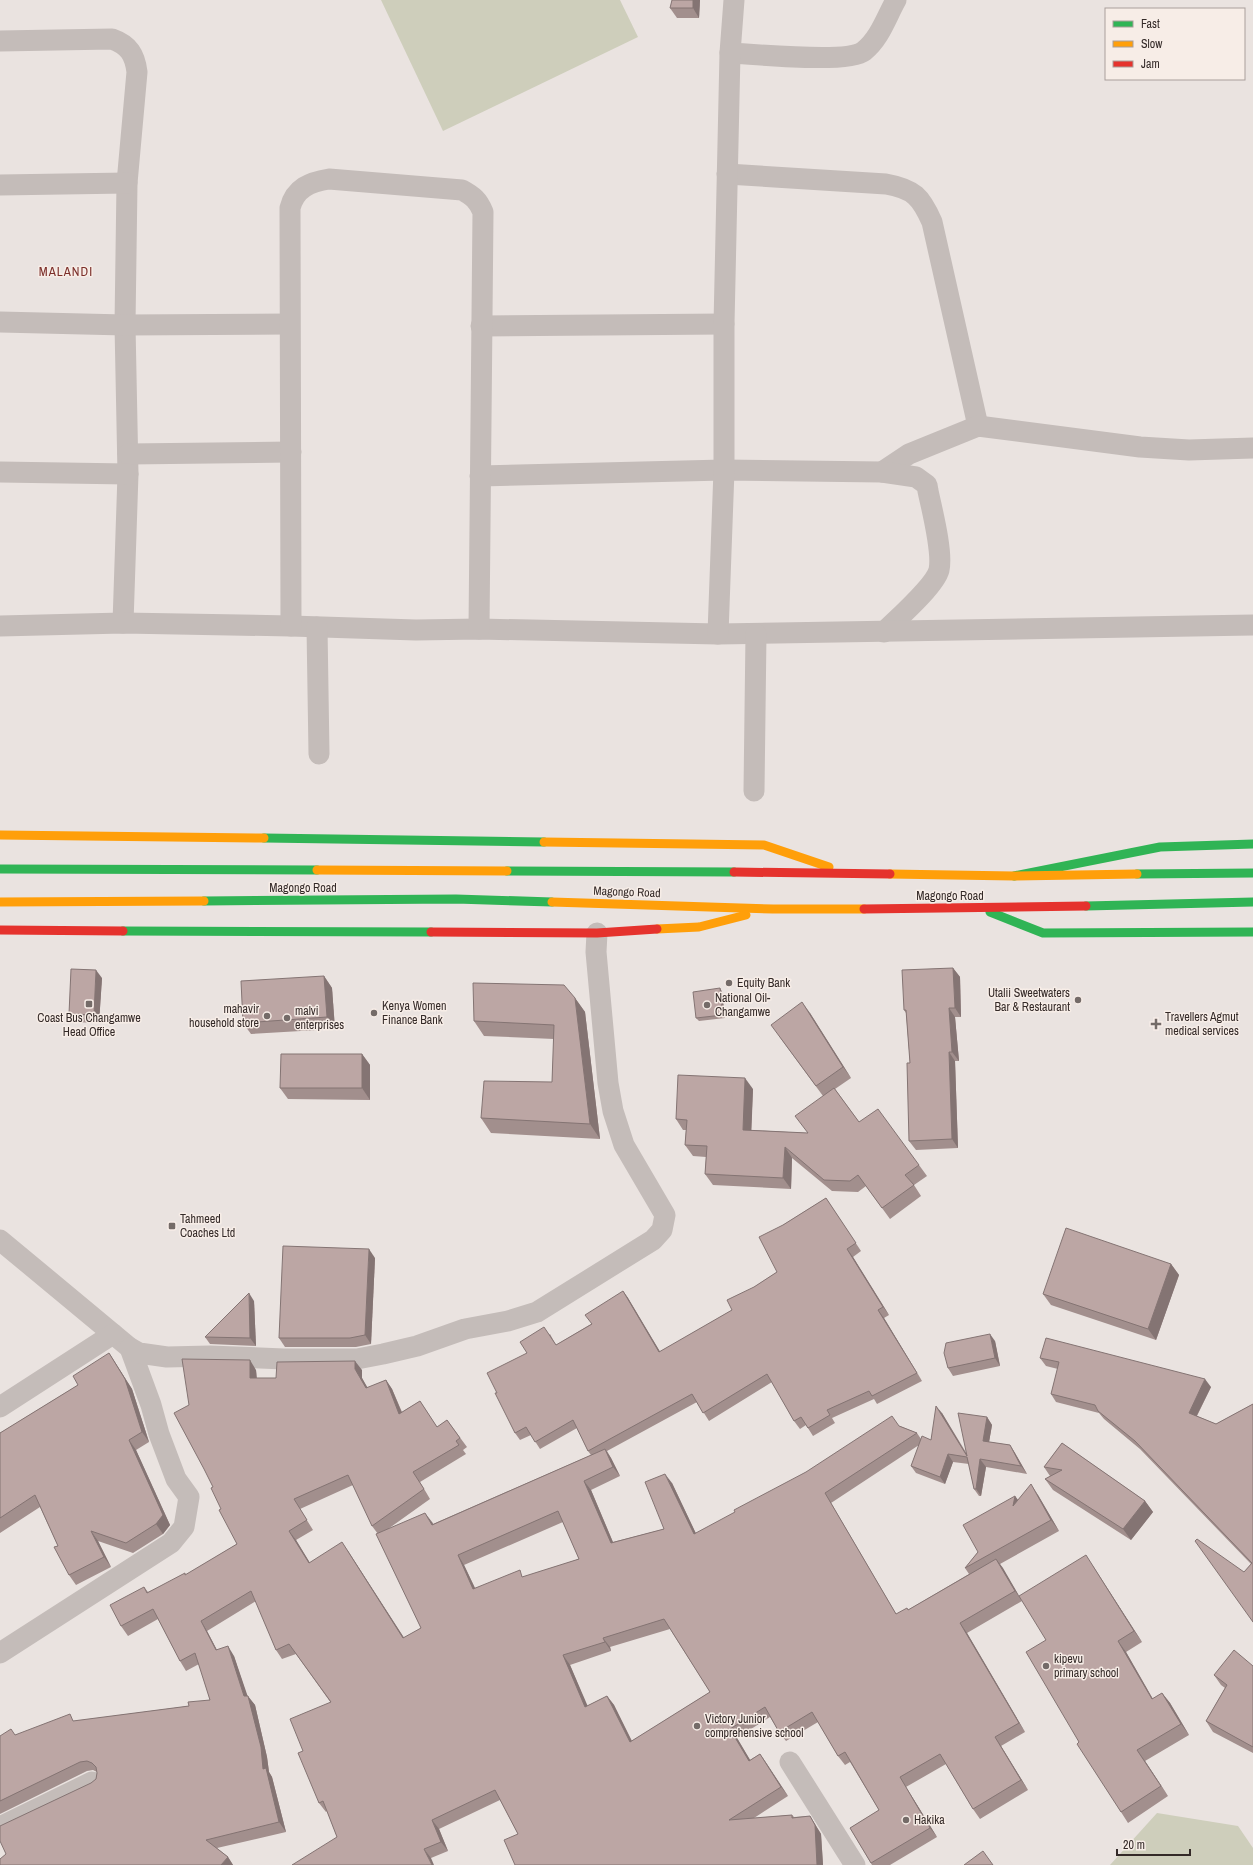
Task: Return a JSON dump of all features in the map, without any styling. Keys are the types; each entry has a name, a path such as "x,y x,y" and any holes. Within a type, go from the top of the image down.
{"main road":[{"path":"0,835 764,845 846,873"},
{"path":"1014,876 1160,847 1253,844"},
{"name":"Magongo Road","path":"0,869 846,873 1014,876 1253,873"},
{"name":"Magongo Road","path":"0,902 456,899 772,909 979,908 1253,902"},
{"path":"979,908 1043,933 1253,932"},
{"path":"0,930 597,933 699,927 772,909"}],"street":[{"path":"718,634 724,470 724,324 730,53 734,0"},
{"path":"730,53 818,57 844,57 862,53 877,39 896,0"},
{"path":"0,41 112,39 122,42 129,48 135,58 137,72 127,183 125,325 128,474 123,623"},
{"path":"727,174 886,184 902,187 914,194 924,204 932,222 978,426"},
{"path":"291,626 289,324 290,208 293,197 303,188 316,181 329,179 462,190 472,195 479,202 483,212 479,629"},
{"path":"0,185 127,183"},
{"path":"0,322 125,325 289,324"},
{"path":"481,326 724,324"},
{"path":"882,472 910,454 978,426 1140,447 1189,450 1253,448"},
{"path":"128,454 291,452"},
{"path":"480,476 724,470 882,472 910,475 923,480 926,485 938,543 940,563 939,571 931,583 884,632"},
{"path":"0,472 128,474"},
{"path":"0,626 123,623 318,626 416,630 479,629 756,634 1253,625"},
{"path":"318,626 319,754"},
{"path":"754,791 756,634"},
{"path":"0,1240 130,1348 139,1353 167,1358 210,1356 284,1359 357,1359 417,1346 465,1329 508,1321 537,1312 653,1240 662,1230 665,1215 624,1145 613,1111 608,1083 596,952 597,933"},
{"path":"0,1407 113,1334"},
{"path":"0,1653 171,1543 184,1527 189,1497 176,1479 130,1348"},
{"path":"790,1762 854,1865"},
{"path":"0,1827 92,1782"}],"green space":[{"path":"381,0 620,0 638,37 443,131"},
{"path":"1157,1813 1238,1826 1253,1848 1253,1865 1110,1865"}],"building":[{"path":"672,0 693,0 693,8 670,8"},
{"path":"953,968 955,1008 949,1008 952,1052 949,1052 952,1139 909,1141 907,1063 910,1063 906,1010 904,1010 902,970"},
{"path":"71,969 96,970 94,1015 69,1014"},
{"path":"324,976 327,1017 243,1023 241,981"},
{"path":"473,983 564,985 575,998 590,1124 481,1118 484,1081 552,1082 554,1025 474,1021"},
{"path":"720,988 723,1015 696,1018 693,992"},
{"path":"802,1002 843,1067 816,1086 771,1025"},
{"path":"281,1054 362,1054 362,1088 280,1088"},
{"path":"678,1075 745,1078 743,1130 808,1133 795,1116 834,1088 859,1122 878,1109 919,1165 905,1175 914,1185 882,1208 858,1175 850,1181 824,1180 785,1147 783,1178 705,1174 707,1146 685,1145 687,1120 676,1119"},
{"path":"826,1198 856,1243 847,1249 883,1307 878,1310 917,1373 872,1396 869,1391 827,1410 830,1415 808,1428 801,1417 794,1421 767,1374 703,1413 692,1394 588,1451 573,1420 535,1442 526,1427 515,1433 495,1393 497,1393 487,1373 527,1353 520,1342 544,1327 556,1345 592,1324 585,1315 623,1291 659,1352 732,1310 727,1300 754,1287 777,1272 759,1237 783,1225"},
{"path":"1066,1228 1171,1264 1148,1329 1043,1294"},
{"path":"283,1246 369,1249 365,1335 350,1338 279,1338"},
{"path":"249,1293 250,1338 205,1337"},
{"path":"990,1334 995,1358 948,1368 944,1353 946,1343"},
{"path":"1046,1338 1205,1379 1189,1413 1216,1424 1253,1404 1253,1622 1195,1541 1197,1539 1244,1572 1252,1563 1135,1441 1098,1411 1095,1405 1051,1394 1059,1362 1040,1358"},
{"path":"109,1353 125,1379 142,1432 129,1440 163,1515 156,1524 126,1543 91,1531 104,1557 69,1575 54,1547 58,1546 35,1495 0,1518 0,1433 78,1385 73,1376"},
{"path":"182,1359 250,1360 250,1378 276,1378 277,1362 355,1361 355,1369 366,1388 386,1380 399,1414 420,1401 437,1427 447,1420 460,1438 456,1441 459,1445 413,1472 424,1489 372,1526 348,1475 294,1499 307,1520 289,1531 309,1563 342,1542 403,1638 421,1628 376,1534 425,1513 432,1525 605,1449 613,1467 584,1481 611,1543 664,1529 645,1482 665,1474 694,1534 735,1512 734,1510 806,1472 892,1416 899,1426 917,1433 825,1493 896,1614 907,1608 908,1610 996,1559 1015,1591 960,1623 1019,1723 995,1737 1021,1780 973,1809 940,1754 900,1777 930,1828 871,1863 850,1828 879,1810 845,1752 838,1756 812,1712 779,1732 765,1707 730,1729 749,1761 760,1754 781,1787 729,1820 792,1815 792,1818 810,1816 815,1825 817,1865 515,1865 504,1840 518,1834 495,1790 432,1820 441,1842 424,1849 432,1865 292,1865 337,1837 323,1801 319,1803 298,1753 303,1751 290,1719 331,1702 289,1644 276,1650 251,1591 201,1621 216,1650 228,1646 244,1696 248,1696 261,1747 263,1769 266,1768 279,1822 206,1840 228,1857 221,1865 0,1865 0,1859 6,1854 0,1841 0,1826 91,1783 96,1779 97,1773 96,1767 92,1763 87,1761 80,1762 0,1801 0,1736 11,1729 15,1735 70,1714 73,1721 189,1706 188,1702 210,1700 195,1653 180,1661 153,1609 121,1626 110,1605 144,1587 147,1593 185,1573 185,1575 237,1544 219,1510 221,1509 211,1488 213,1487 174,1413 189,1405","holes":["558,1511 579,1559 522,1577 520,1570 473,1589 458,1555","664,1619 710,1692 630,1742 607,1696 585,1707 563,1655 605,1642 603,1638"]},
{"path":"936,1406 967,1456 958,1413 987,1417 983,1441 1010,1445 1021,1466 980,1459 976,1489 974,1489 967,1457 948,1454 940,1477 911,1466 922,1436 931,1440"},
{"path":"1062,1443 1145,1501 1123,1529 1045,1479 1062,1470 1044,1467"},
{"path":"1031,1484 1051,1520 965,1568 978,1552 963,1525 1015,1496 1013,1506"},
{"path":"1086,1555 1134,1631 1118,1641 1152,1699 1162,1693 1181,1724 1137,1750 1161,1786 1121,1812 1077,1744 1079,1742 1026,1652 1046,1640 1019,1596"},
{"path":"1234,1650 1253,1666 1253,1747 1206,1721 1227,1685 1214,1675"},
{"path":"983,1851 993,1865 964,1865"}],"traffic: fast":[{"path":"264,838 544,842"},
{"path":"1014,876 1160,847 1253,844"},
{"path":"0,869 317,870"},
{"path":"507,871 734,872"},
{"path":"1137,874 1253,873"},
{"path":"204,901 456,899 552,902"},
{"path":"1086,906 1253,902"},
{"path":"990,912 1043,933 1253,932"},
{"path":"123,931 431,932"}],"traffic: slow":[{"path":"0,835 264,838"},
{"path":"544,842 764,845 829,867"},
{"path":"317,870 507,871"},
{"path":"890,874 1014,876 1137,874"},
{"path":"0,902 204,901"},
{"path":"552,902 773,909 864,909"},
{"path":"657,929 699,927 746,915"}],"traffic: jam":[{"path":"734,872 890,874"},
{"path":"864,909 1086,906"},
{"path":"431,932 597,933 657,929"},
{"path":"0,930 123,931"}],"place":[{"name":"Equity Bank","path":"729,983"},
{"name":"Utalii Sweetwaters Bar & Restaurant","path":"1078,1000"},
{"name":"Coast Bus Changamwe Head Office","path":"89,1004"},
{"name":"National Oil- Changamwe","path":"707,1005"},
{"name":"Kenya Women Finance Bank","path":"374,1013"},
{"name":"mahavir household store","path":"267,1016"},
{"name":"malvi enterprises","path":"287,1018"},
{"name":"Travellers Agmut medical services","path":"1156,1024"},
{"name":"Tahmeed Coaches Ltd","path":"172,1226"},
{"name":"kipevu primary school","path":"1046,1666"},
{"name":"Victory Junior comprehensive school","path":"697,1726"},
{"name":"Hakika","path":"906,1820"}],"district":[{"name":"MALANDI","path":"66,271"}]}
